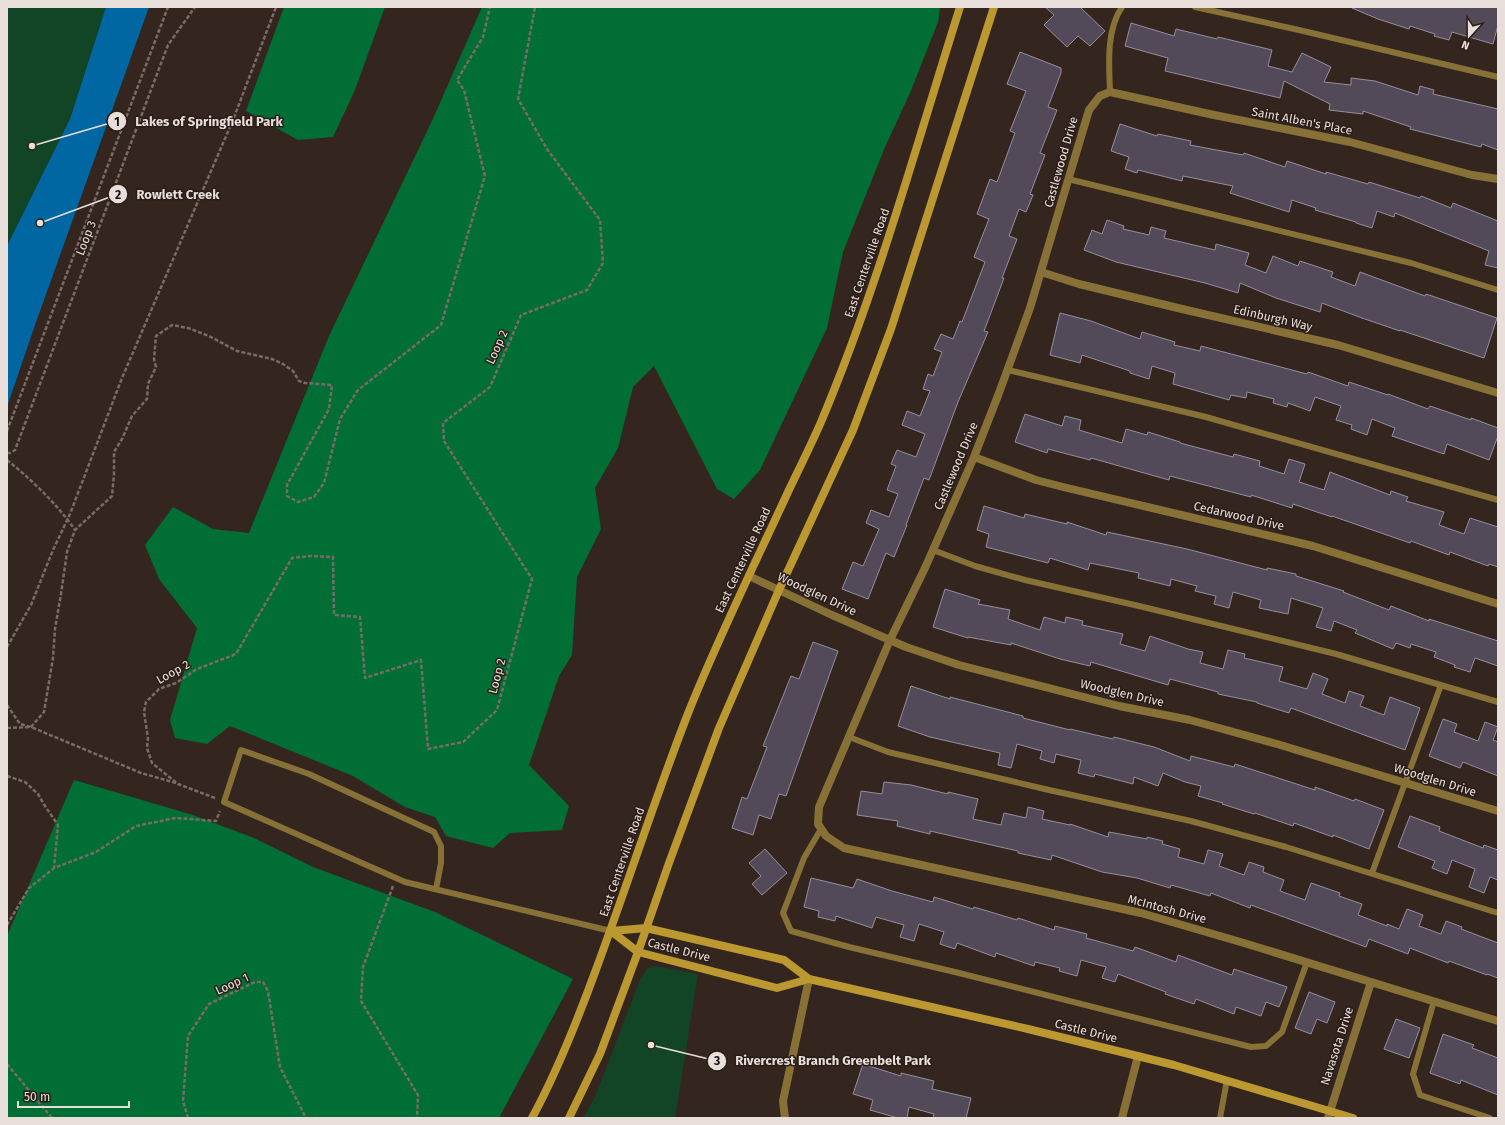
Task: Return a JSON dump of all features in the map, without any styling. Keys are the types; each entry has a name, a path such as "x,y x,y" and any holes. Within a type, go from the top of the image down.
{"main road":[{"name":"East Centerville Road","path":"532,1118 544,1096 563,1053 610,931 688,713 726,624 821,422 878,270 960,7"},
{"path":"569,1118 600,1054 719,728 779,590 853,430 891,330 994,7"},
{"name":"Castle Drive","path":"610,931 646,928 784,960 810,979 1138,1056 1227,1080 1329,1114 1353,1118"},
{"name":"Castle Drive","path":"610,931 638,952 777,988 810,979"}],"street":[{"name":"Castlewood Drive","path":"824,833 818,824 819,807 890,640 933,550 974,457 1008,370 1041,272 1089,110 1100,96 1110,92"},
{"name":"Saint Alben's Place","path":"1110,92 1214,115 1350,142 1472,175 1498,179"},
{"name":"Edinburgh Way","path":"1041,272 1079,284 1338,345 1498,393"},
{"name":"Cedarwood Drive","path":"974,457 1036,480 1313,546 1498,604"},
{"name":"Woodglen Drive","path":"749,576 832,615 926,655 959,665 1119,706 1190,720 1278,744 1498,811"},
{"name":"McIntosh Drive","path":"824,833 844,848 1141,913 1244,942 1498,1021"},
{"path":"785,1118 782,1101 810,979"},
{"name":"Navasota Drive","path":"1329,1114 1371,982"},
{"path":"1122,1118 1138,1056"}],"lane":[{"path":"1110,92 1108,56 1110,39 1118,13 1122,7"},
{"path":"1195,7 1498,77"},
{"path":"1068,179 1411,263 1498,290"},
{"path":"1008,370 1206,417 1498,500"},
{"path":"933,550 976,566 1025,580 1147,607 1336,654 1498,702"},
{"path":"1372,874 1441,685"},
{"path":"849,737 888,752 1049,790 1191,821 1286,847 1498,913"},
{"path":"436,889 441,863 441,846 434,832 308,774 242,750 224,802 405,882 610,931"},
{"path":"824,833 804,858 783,913 791,931 849,947 956,972 1251,1047 1266,1046 1282,1032 1307,962"},
{"path":"1434,1002 1414,1074 1420,1095 1490,1118"},
{"path":"1220,1118 1227,1080"}],"path":[{"name":"Loop 3","path":"7,431 168,7"},
{"name":"Loop 3","path":"7,453 15,450 168,45 195,7"},
{"path":"7,647 31,605 53,550 68,519 122,378 233,120 276,7"},
{"path":"7,728 31,727 44,712 53,658 55,630 67,552 75,530 112,496 114,452 122,439 132,416 147,399 148,384 156,367 154,359 156,336 172,325 188,328 208,336 237,351 278,361 292,372 299,380 332,385 329,408 287,484 287,496 298,502 314,497 324,483 340,419 358,390 441,325 485,176 464,90 457,80 483,38 490,7"},
{"name":"Loop 2","path":"224,802 178,784 152,763 147,748 148,738 144,712 146,702 159,689 176,683 197,669 236,654 292,558 310,556 333,557 334,615 360,617 365,678 421,660 428,749 462,742 497,710 532,579 444,441 443,423 490,387 521,316 587,290 603,263 600,220 547,149 518,99 535,7"},
{"path":"7,460 26,475 68,519 75,530"},
{"path":"7,705 20,724 31,727 141,773 178,784"},
{"path":"7,776 25,782 38,794 44,806 58,825 54,868"},
{"path":"7,925 9,919 29,888 54,868 96,852 136,826 176,818 216,821 224,802"},
{"path":"395,878 363,967 362,1001 418,1095 417,1118"},
{"name":"Loop 1","path":"188,1118 183,1101 188,1036 209,1004 255,982 263,982 268,991 280,1067 306,1118"},
{"path":"7,1064 52,1118"}],"green space":[{"path":"7,7 106,7 70,119 7,246"},
{"path":"284,7 385,7 355,90 333,137 298,140 246,111"},
{"path":"482,7 940,7 938,22 910,93 885,147 843,252 827,328 760,470 734,499 717,489 654,366 633,387 618,448 595,488 601,529 577,577 572,655 559,676 529,765 569,806 562,830 510,833 493,848 446,836 435,817 405,807 353,776 230,726 207,744 175,738 170,720 197,628 159,579 145,545 173,507 213,529 249,533 329,336 432,121"},
{"path":"74,780 193,815 254,838 313,867 435,912 573,979 499,1118 7,1118 7,936"},
{"path":"657,966 698,974 675,1118 583,1118 595,1097 640,980 647,969"}],"water":[{"path":"106,7 149,7 7,407 7,246 70,119"}],"building":[{"path":"1045,7 1080,7 1105,31 1090,46 1078,36 1067,47 1044,25 1054,15"},
{"path":"1352,7 1498,7 1498,25 1493,44 1452,32 1449,40 1434,36 1435,34 1410,26 1409,29 1378,19"},
{"path":"1131,23 1174,36 1176,29 1272,50 1268,66 1292,72 1302,53 1331,67 1324,82 1351,85 1351,78 1375,81 1418,95 1420,86 1434,90 1433,94 1498,109 1498,150 1482,144 1481,147 1410,129 1411,127 1363,111 1363,114 1329,110 1330,104 1284,81 1280,98 1165,71 1168,58 1125,46"},
{"path":"1020,52 1061,68 1061,73 1048,107 1057,110 1040,153 1045,155 1030,194 1033,195 1026,212 1019,209 1009,236 1017,239 984,331 988,332 958,402 929,480 924,478 894,557 886,553 868,599 842,589 853,562 863,566 879,529 866,523 871,510 889,517 898,494 887,490 896,466 891,464 897,450 916,457 925,434 902,425 907,411 920,416 930,391 923,389 928,374 933,376 942,352 934,349 941,334 953,339 960,321 962,322 985,262 974,257 989,219 977,214 990,179 997,182 1015,133 1010,131 1026,91 1007,84"},
{"path":"1120,124 1157,136 1158,134 1191,141 1190,145 1243,155 1244,153 1285,167 1287,161 1326,174 1326,172 1368,184 1369,182 1420,198 1421,196 1451,208 1453,203 1498,221 1498,268 1485,265 1489,251 1395,213 1394,217 1377,211 1372,228 1315,210 1316,208 1292,200 1289,212 1230,193 1233,186 1183,176 1182,181 1138,170 1137,173 1125,169 1129,157 1111,151"},
{"path":"1107,220 1124,226 1123,229 1149,235 1151,227 1166,231 1164,238 1215,250 1216,244 1249,253 1245,265 1266,273 1273,256 1298,266 1300,261 1333,272 1331,277 1355,286 1360,272 1425,296 1426,294 1497,318 1484,358 1400,331 1322,303 1320,312 1276,298 1240,283 1238,293 1205,283 1116,262 1084,250 1092,230 1102,234"},
{"path":"1060,313 1091,321 1140,339 1142,332 1175,342 1174,345 1200,351 1201,346 1307,374 1308,372 1348,386 1349,382 1388,394 1428,409 1430,406 1471,420 1471,418 1498,428 1498,436 1489,460 1447,444 1444,454 1392,436 1395,428 1372,419 1367,435 1351,429 1352,425 1336,420 1341,406 1315,397 1310,411 1288,403 1287,407 1273,403 1274,399 1247,392 1246,398 1231,395 1229,400 1173,384 1175,373 1152,366 1149,379 1082,355 1080,363 1050,355"},
{"path":"1025,414 1062,426 1065,416 1081,420 1079,430 1122,443 1126,429 1147,435 1148,432 1180,443 1233,457 1234,454 1260,461 1259,466 1284,474 1289,459 1305,464 1299,482 1324,490 1330,472 1390,495 1391,491 1408,497 1406,501 1444,512 1439,525 1464,534 1470,518 1498,527 1498,567 1489,564 1488,566 1450,552 1449,555 1411,541 1410,543 1293,504 1292,508 1251,495 1251,497 1170,476 1169,480 1091,458 1090,460 1048,449 1047,453 1015,442"},
{"path":"984,506 1024,518 1025,514 1067,524 1067,522 1106,535 1107,532 1187,549 1267,570 1267,568 1296,574 1296,576 1344,591 1343,592 1389,610 1391,606 1429,621 1429,619 1498,641 1498,666 1475,658 1470,672 1454,667 1455,665 1434,657 1436,652 1411,644 1410,648 1396,643 1393,649 1355,633 1357,630 1334,621 1331,631 1316,627 1323,608 1291,598 1288,614 1259,608 1261,600 1233,592 1229,608 1214,604 1216,596 1195,591 1197,586 1171,579 1170,586 1138,578 1139,573 1090,563 1088,570 1050,558 1048,563 986,547 989,534 977,530"},
{"path":"945,589 980,600 978,604 1010,610 1008,619 1040,630 1044,617 1065,623 1066,617 1083,621 1082,625 1123,634 1120,644 1145,651 1150,636 1188,649 1203,652 1200,663 1223,669 1228,650 1245,654 1244,658 1283,667 1279,681 1307,689 1313,673 1328,679 1322,694 1345,703 1349,691 1364,696 1360,706 1384,715 1390,697 1420,708 1405,750 1291,708 1289,713 1257,702 1218,694 1218,692 1170,679 1168,685 1091,662 1090,666 1060,659 1011,643 1011,645 968,638 933,627"},
{"path":"813,642 838,651 786,796 779,794 771,819 759,815 753,835 732,828 742,797 747,799 767,747 763,746 791,676 799,679"},
{"path":"911,686 950,699 950,697 1070,730 1113,739 1114,737 1154,747 1190,761 1191,756 1234,767 1235,764 1315,790 1315,787 1354,801 1355,799 1384,810 1369,849 1333,835 1333,837 1294,823 1293,826 1198,796 1201,786 1185,782 1163,773 1158,786 1134,777 1133,784 1095,774 1094,777 1078,773 1081,760 1056,754 1054,763 1040,759 1042,751 1017,744 1011,768 998,765 1000,753 930,737 898,726"},
{"path":"1443,719 1457,724 1454,732 1478,741 1485,722 1498,727 1493,740 1498,742 1498,776 1463,762 1460,768 1429,756"},
{"path":"884,782 911,785 948,794 948,792 978,799 973,819 1001,825 1004,813 1026,818 1028,807 1044,811 1042,819 1070,824 1108,837 1109,832 1147,839 1147,837 1163,841 1162,844 1180,849 1178,857 1204,864 1208,850 1223,854 1219,866 1244,875 1249,862 1264,867 1263,872 1284,880 1280,891 1305,900 1311,883 1340,893 1339,896 1362,904 1358,915 1399,929 1407,909 1423,915 1419,926 1441,934 1446,921 1462,927 1461,929 1498,943 1498,978 1449,961 1448,963 1410,948 1408,954 1369,939 1366,947 1251,905 1250,908 1211,893 1210,896 1171,885 1170,888 1137,878 1102,872 1052,855 1051,860 930,831 930,834 897,826 898,821 857,815 861,791 882,794"},
{"path":"1410,816 1440,827 1439,831 1483,848 1484,845 1498,850 1498,880 1490,877 1484,893 1469,887 1475,869 1452,860 1447,874 1432,868 1435,861 1398,847"},
{"path":"765,849 787,873 762,895 752,884 761,876 749,863"},
{"path":"811,878 853,888 857,879 892,891 933,902 934,897 1017,920 1018,918 1054,930 1055,926 1087,934 1086,938 1133,951 1135,947 1176,962 1178,955 1232,975 1234,969 1287,987 1279,1007 1266,1002 1261,1016 1236,1007 1234,1014 1196,999 1194,1004 1165,994 1166,992 1118,974 1115,982 1102,978 1106,967 1081,960 1077,976 1059,971 1060,968 1035,962 1034,966 996,953 995,957 957,943 955,949 940,944 944,932 919,924 914,941 900,937 904,925 876,917 872,928 836,916 835,921 818,917 819,911 804,907"},
{"path":"1309,992 1335,1002 1327,1023 1317,1019 1311,1034 1295,1028"},
{"path":"1396,1019 1420,1028 1409,1058 1384,1049"},
{"path":"1443,1034 1474,1045 1472,1048 1498,1058 1498,1095 1461,1080 1460,1084 1430,1073"},
{"path":"863,1064 901,1076 901,1073 934,1081 932,1089 971,1098 966,1118 933,1118 934,1114 909,1107 907,1118 898,1118 870,1110 873,1100 853,1094"}],"place":[{"name":"Lakes of Springfield Park","path":"32,146"},
{"name":"Rowlett Creek","path":"40,223"},
{"name":"Rivercrest Branch Greenbelt Park","path":"651,1045"}]}
